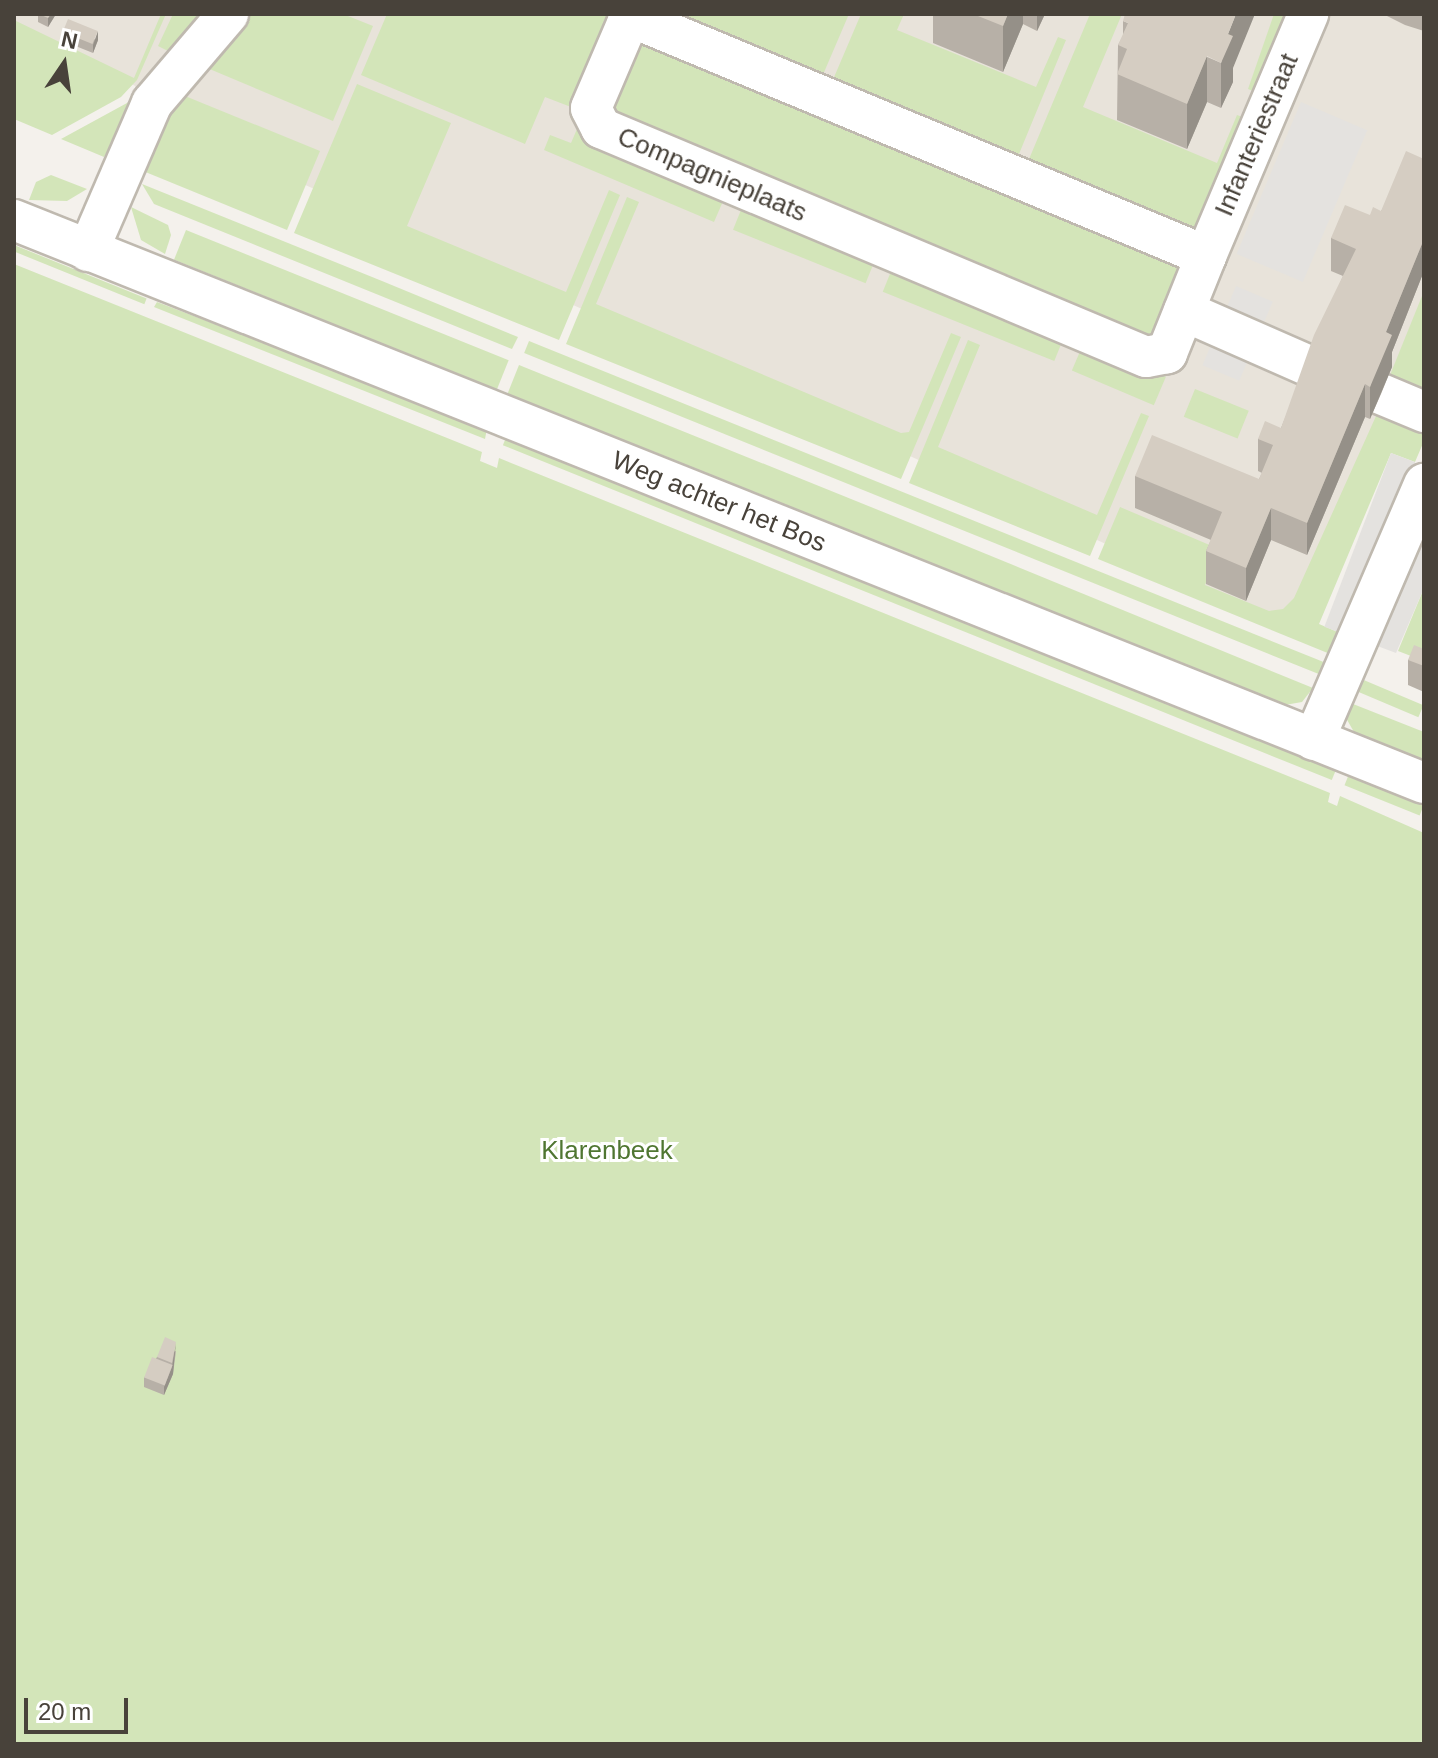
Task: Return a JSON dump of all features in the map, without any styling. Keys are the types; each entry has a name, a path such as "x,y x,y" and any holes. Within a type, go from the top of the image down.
{"street":[{"path":"88,251 152,103 228,14"},
{"name":"Infanteriestraat","path":"1206,256 1308,14"},
{"name":"Compagnieplaats","path":"641,21 1206,256 1167,353 1146,357 601,128 591,108 627,24 641,21"},
{"name":"Weg achter het Bos","path":"14,220 1424,783"},
{"path":"1184,311 1314,368"},
{"path":"1381,394 1424,412"},
{"path":"1314,740 1424,484"}],"shaded area":[{"path":"14,14 1424,14 1424,319 1291,627 292,179 103,67 14,29"},
{"path":"1301,102 1367,130 1303,282 1237,254"},
{"path":"1236,286 1273,302 1239,381 1202,365"},
{"path":"1391,453 1415,462 1349,636 1324,627"},
{"path":"1424,522 1424,588 1396,653 1372,644"}],"green space":[{"path":"161,14 166,14 137,80 121,97 52,135 14,119 14,20 134,78"},
{"path":"173,14 208,14 172,53 158,46"},
{"path":"246,14 343,14 373,26 333,121 200,65"},
{"path":"387,14 611,14 571,107 545,97 525,144 361,75"},
{"path":"663,14 849,14 819,84"},
{"path":"861,14 904,14 897,30 1036,87 1058,37 1066,40 1014,166 829,89"},
{"path":"1090,14 1122,14 1083,107 1217,163 1237,115 1248,119 1199,233 1024,171"},
{"path":"1274,14 1291,14 1258,93 1248,89"},
{"path":"641,32 1185,263 1148,349 604,119"},
{"path":"145,84 104,157 61,139 127,103"},
{"path":"357,84 451,123 407,226 566,292 609,190 620,195 559,340 294,233"},
{"path":"185,96 320,151 287,230 143,171 175,97"},
{"path":"577,129 727,192 714,222 544,150 550,135 571,143"},
{"path":"51,175 87,189 67,201 29,200 36,182"},
{"path":"142,184 518,337 512,349 154,204"},
{"path":"627,197 639,202 596,304 901,433 909,432 951,333 961,337 901,479 566,344"},
{"path":"745,200 878,254 866,283 733,230"},
{"path":"131,207 168,225 171,235 165,254 141,240"},
{"path":"186,230 509,360 497,390 174,260"},
{"path":"14,245 147,299 144,304 14,251"},
{"name":"Klarenbeek","path":"14,264 482,452 480,461 497,468 499,458 1330,793 1328,802 1337,806 1340,796 1424,833 1424,1744 14,1744"},
{"path":"894,264 1066,333 1054,361 883,292"},
{"path":"1424,291 1424,401 1386,385"},
{"path":"157,302 487,428 485,439 154,307"},
{"path":"968,340 980,345 938,447 1097,515 1141,413 1149,416 1090,556 909,483"},
{"path":"529,341 1325,663 1321,675 524,353"},
{"path":"1084,342 1166,377 1154,405 1072,371"},
{"path":"519,365 1313,688 1302,702 1279,706 507,395"},
{"path":"1195,389 1249,411 1238,439 1184,417"},
{"path":"1381,405 1424,426 1424,441 1415,462 1391,453 1319,624 1340,633 1330,654 1098,559 1120,507 1219,549 1205,585 1269,611 1283,609 1294,598"},
{"path":"507,435 1336,770 1332,780 503,445"},
{"path":"1424,588 1424,661 1398,651"},
{"path":"1359,678 1423,705 1418,717 1354,690"},
{"path":"1348,702 1424,732 1424,763 1354,732 1346,718"},
{"path":"1349,774 1424,804 1420,815 1345,785"}],"building":[{"path":"973,14 1008,14 1003,26"},
{"path":"1125,14 1236,14 1228,34 1233,36 1221,63 1207,56 1187,104 1117,74 1127,49 1118,45 1128,23 1123,21"},
{"path":"68,19 98,31 92,44 63,32"},
{"path":"1406,151 1424,159 1424,239 1386,332 1392,335 1370,387 1365,384 1307,523 1271,508 1246,568 1206,551 1222,512 1135,476 1152,435 1259,479 1273,445 1258,439 1265,421 1281,428 1314,335 1356,249 1331,238 1345,205 1370,215 1373,207 1381,211"},
{"path":"1414,645 1424,649 1424,666 1408,660"},
{"path":"165,1337 176,1342 172,1363 157,1357"},
{"path":"152,1357 173,1365 165,1385 144,1378"}]}
